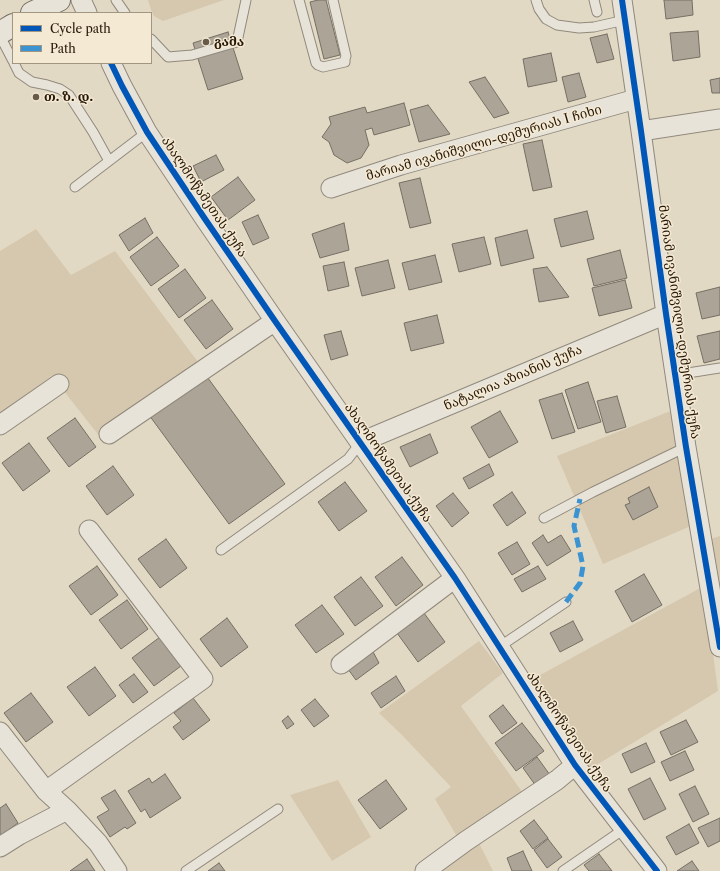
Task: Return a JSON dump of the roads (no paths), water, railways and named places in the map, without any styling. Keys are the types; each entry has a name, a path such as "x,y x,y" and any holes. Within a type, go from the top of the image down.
{"main road":[{"path":"31,8 59,0"},
{"path":"0,34 12,26"}],"street":[{"path":"81,0 87,12"},
{"name":"მარიამ ივანიშვილი-დემურიას ქუჩა","path":"622,0 675,375 720,647"},
{"name":"ახალმოწამეთას ქუჩა","path":"112,64 147,132 275,321 455,578 575,765 656,871"},
{"name":"მარიამ ივანიშვილი-დემურიას I ჩიხი","path":"332,188 401,165 636,99"},
{"path":"641,132 720,119"},
{"name":"ნატალია აზიანის ქუჩა","path":"361,442 666,314"},
{"path":"109,434 275,321"},
{"path":"0,424 60,384"},
{"path":"46,791 203,679 89,530"},
{"path":"340,664 455,578"},
{"path":"0,732 46,791 67,810 98,843 117,871"},
{"path":"425,871 466,841 557,780 575,765"},
{"path":"0,847 19,835 67,810"}],"lane":[{"path":"116,0 124,12"},
{"path":"152,40 168,57 192,55 237,42 246,0"},
{"path":"300,0 316,63 323,67 344,62 346,59 334,0"},
{"path":"536,0 539,9 546,19 558,25 579,28 594,27 625,20"},
{"path":"594,0 597,12"},
{"path":"0,34 12,60"},
{"path":"14,64 19,73 32,82 60,89 69,96 93,132 109,161"},
{"path":"75,187 147,132"},
{"path":"675,375 720,368"},
{"path":"222,550 348,459 361,442"},
{"path":"544,518 686,446"},
{"path":"499,647 566,602"},
{"path":"186,871 278,810"},
{"path":"563,871 624,829"}],"place":[{"name":"გამა","path":"206,42"},
{"name":"თ. ზ. დ.","path":"36,97"}]}
